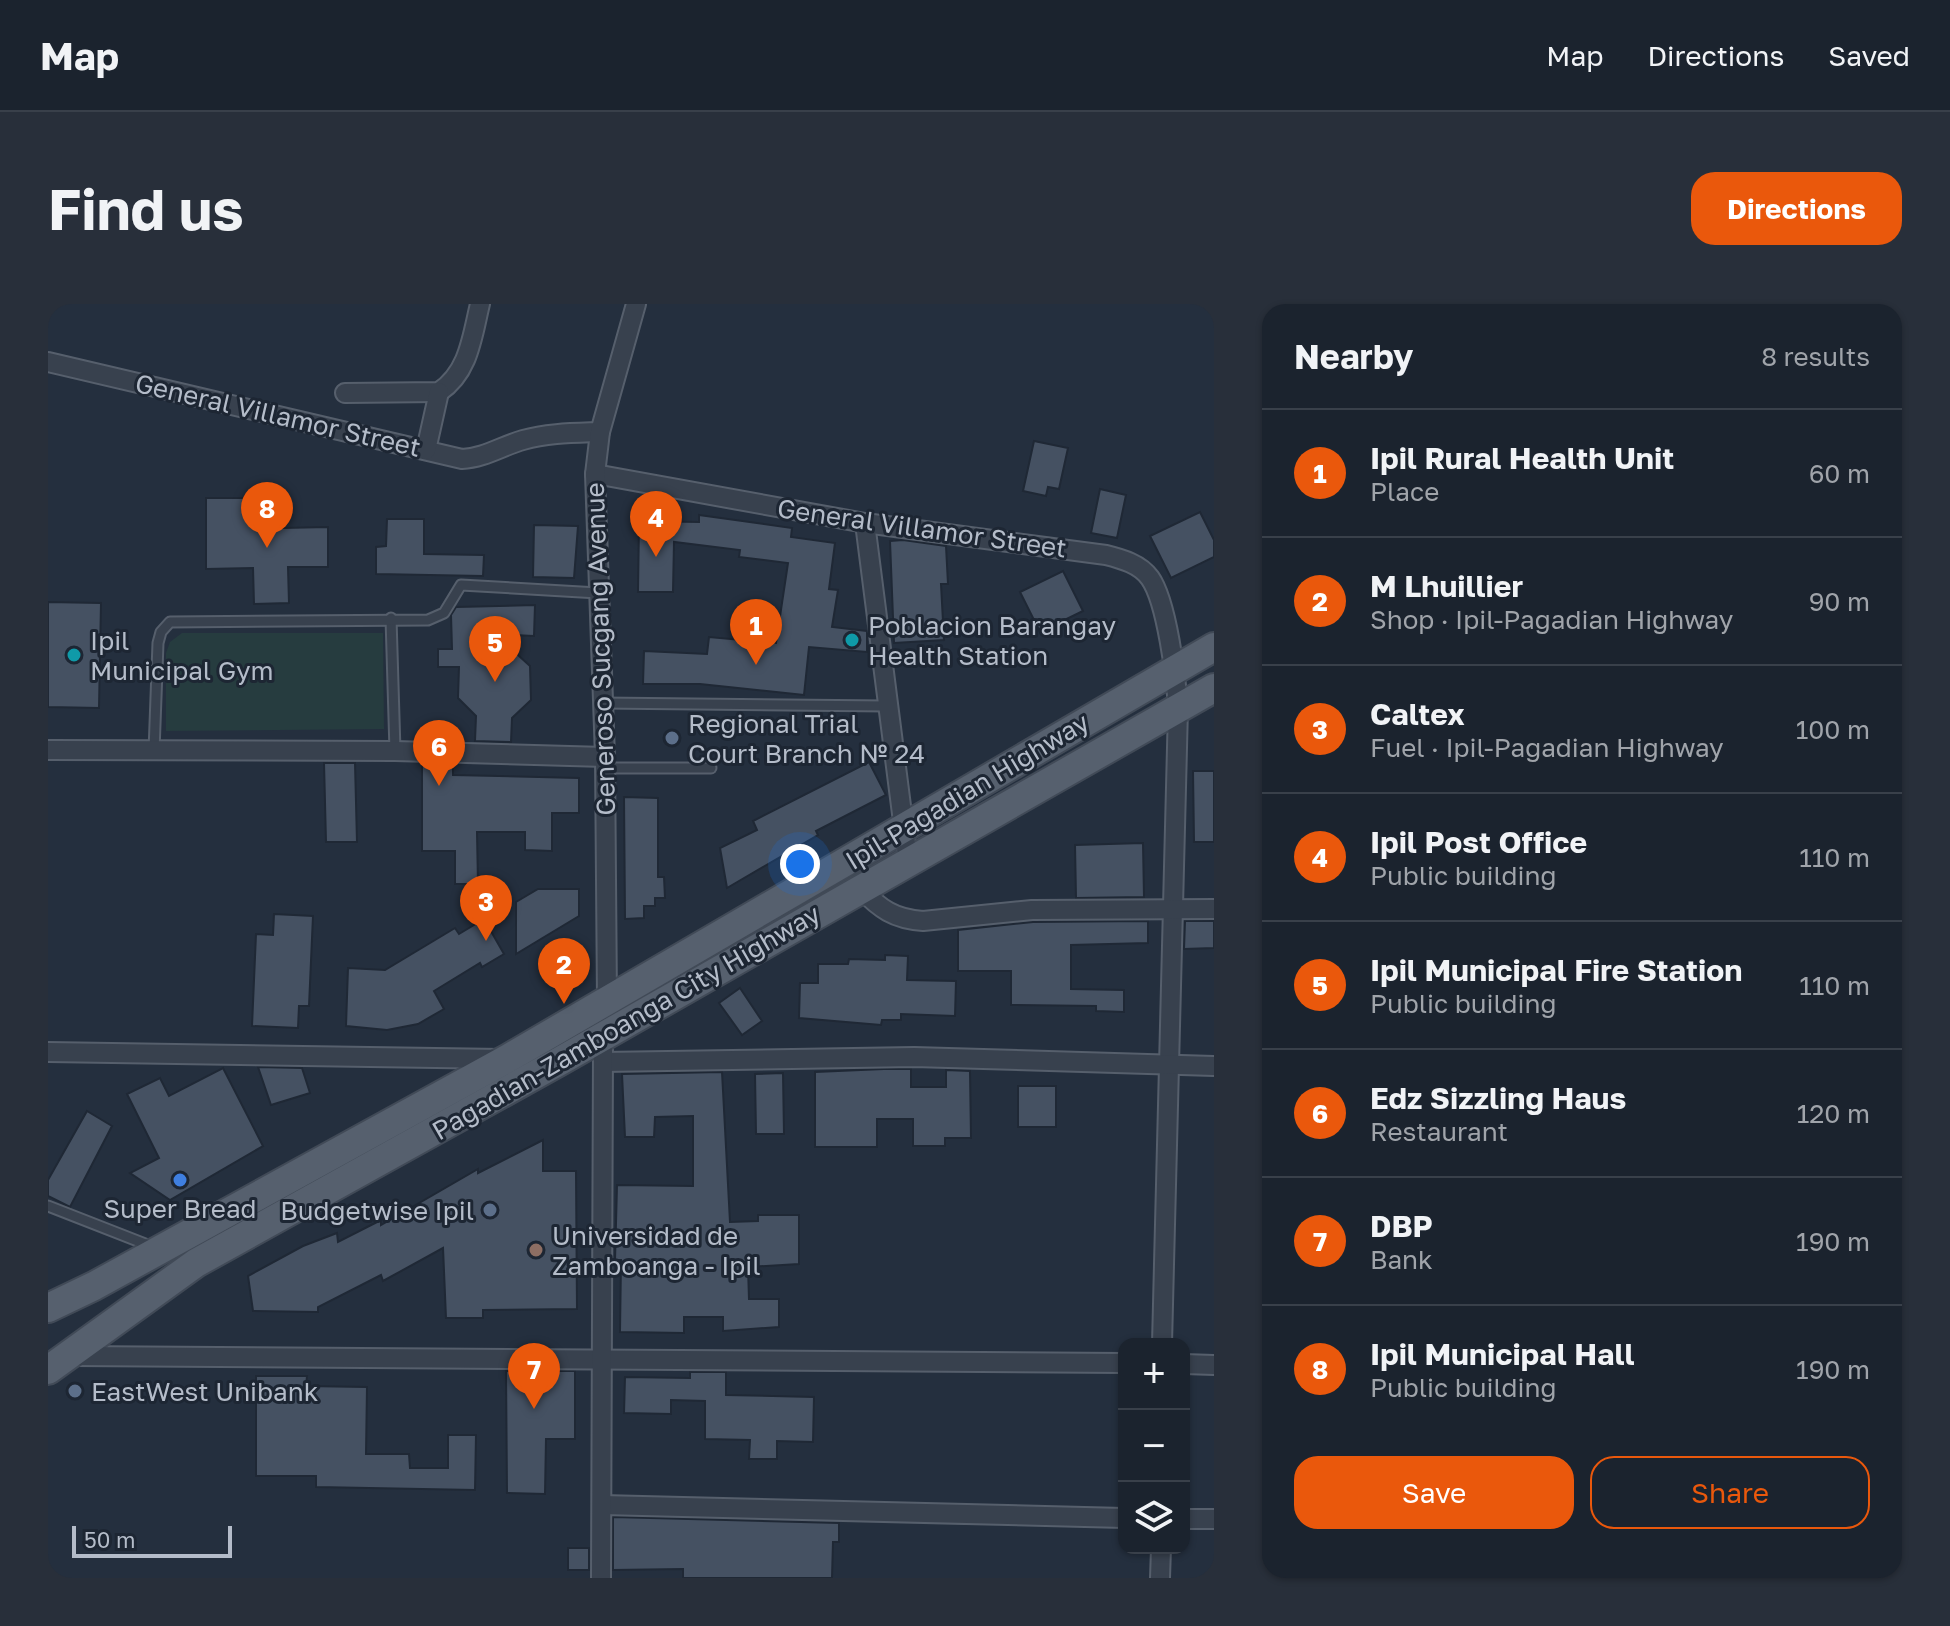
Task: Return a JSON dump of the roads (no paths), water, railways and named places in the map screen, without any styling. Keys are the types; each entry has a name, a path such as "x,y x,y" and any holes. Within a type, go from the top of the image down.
{"main road":[{"name":"Ipil-Pagadian Highway","path":"48,1308 160,1250 507,1059 1214,647"},
{"name":"Pagadian-Zamboanga City Highway","path":"60,1363 160,1287 265,1225 560,1061 603,1049 860,888 1214,688"},
{"path":"251,1200 265,1225"}],"street":[{"path":"426,450 439,392 460,372 480,304"},
{"name":"Generoso Sucgang Avenue","path":"607,1000 605,763 595,474 600,432 610,409 636,304"},
{"name":"General Villamor Street","path":"48,362 462,459 478,458 525,439 600,432"},
{"path":"345,393 439,392"},
{"name":"General Villamor Street","path":"595,474 865,523 1122,559 1139,567 1151,579 1175,669 1178,708 1162,1338"},
{"path":"865,523 908,861"},
{"path":"48,750 395,751 605,763"},
{"path":"860,888 880,910 907,920 923,921 1032,910 1214,909"},
{"path":"601,1578 603,1049 1214,1066"},
{"path":"48,1052 560,1061"},
{"path":"60,1363 603,1359 1118,1363"},
{"path":"1190,1364 1214,1365"},
{"path":"602,1505 1118,1518"},
{"path":"1190,1519 1214,1519"},
{"path":"1160,1578 1161,1554"}],"lane":[{"path":"154,751 158,643 161,632 170,622 437,617 450,607 461,585 598,593"},
{"path":"391,618 395,751"},
{"path":"603,703 886,706"},
{"path":"605,763 711,768"},
{"path":"48,1206 160,1250"}],"place":[{"name":"Ipil Municipal Hall","path":"267,548"},
{"name":"Ipil Post Office","path":"656,557"},
{"name":"Poblacion Barangay Health Station","path":"852,640"},
{"name":"Ipil Municipal Gym","path":"74,655"},
{"name":"Ipil Rural Health Unit","path":"756,665"},
{"name":"Ipil Municipal Fire Station","path":"495,682"},
{"name":"Regional Trial Court Branch № 24","path":"672,738"},
{"name":"Edz Sizzling Haus","path":"439,786"},
{"name":"Caltex","path":"486,941"},
{"name":"M Lhuillier","path":"564,1004"},
{"name":"Super Bread","path":"180,1180"},
{"name":"Budgetwise Ipil","path":"490,1210"},
{"name":"Universidad de Zamboanga - Ipil","path":"536,1250"},
{"name":"EastWest Unibank","path":"75,1391"},
{"name":"DBP","path":"534,1409"}]}
